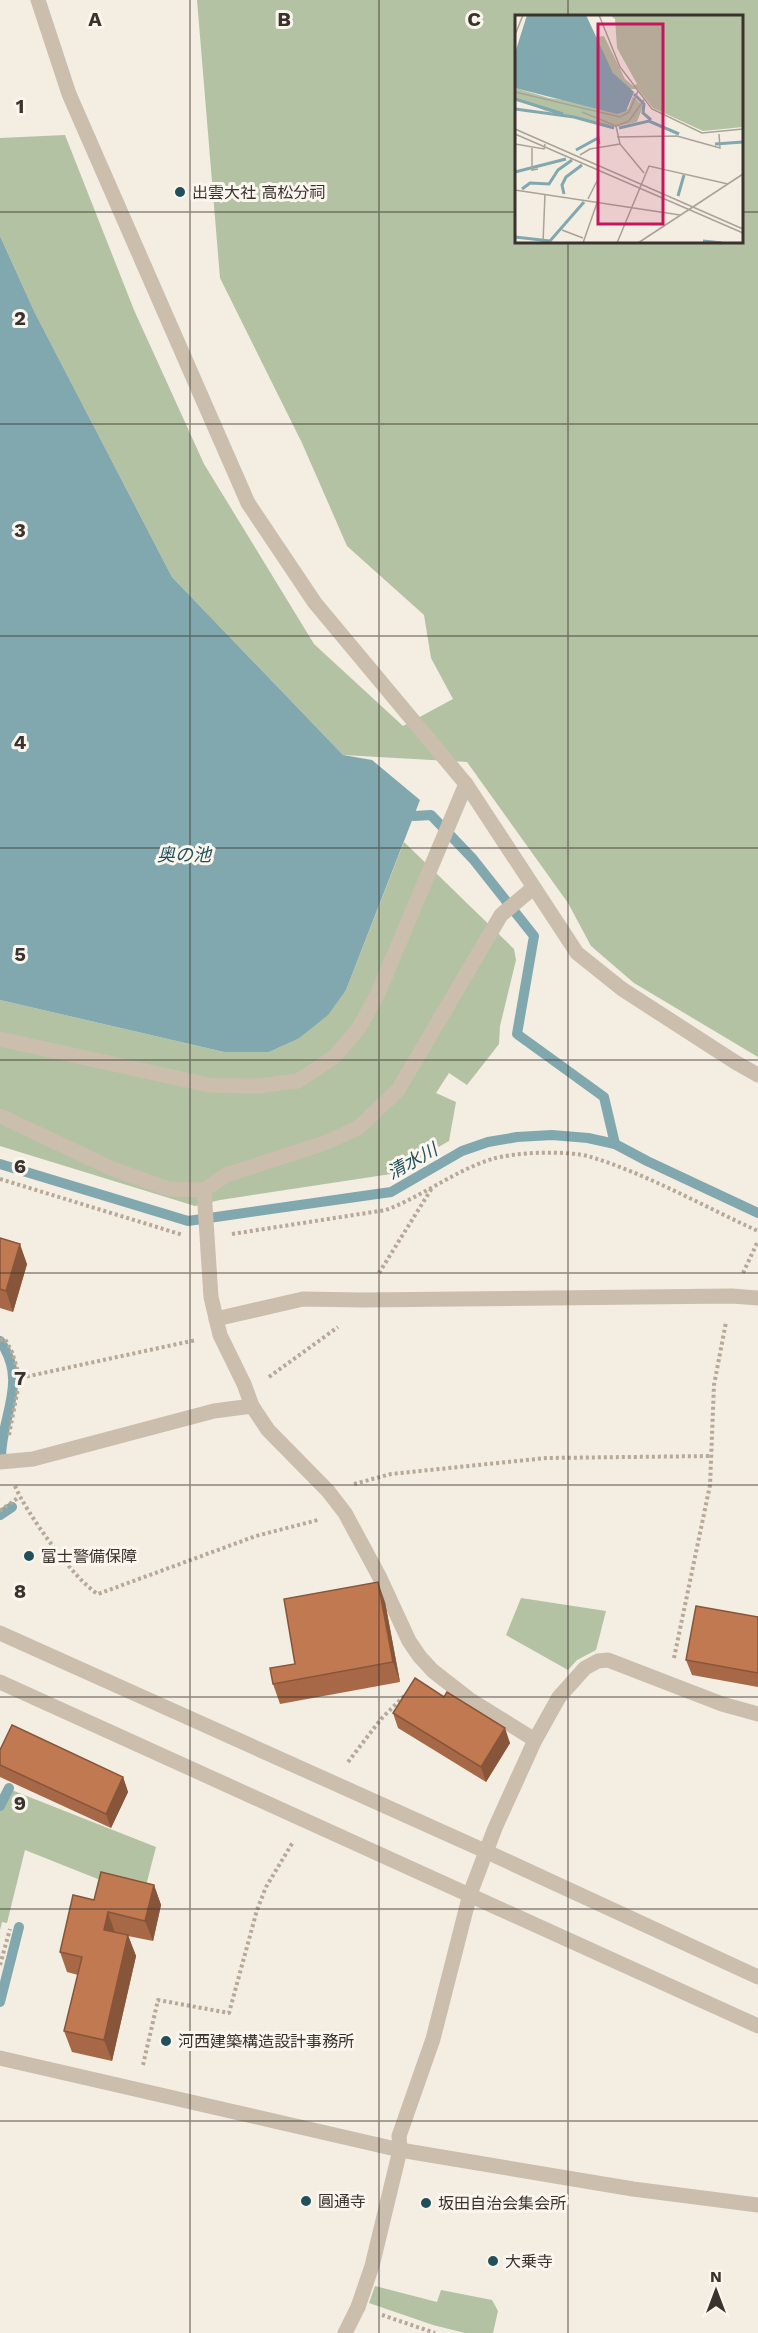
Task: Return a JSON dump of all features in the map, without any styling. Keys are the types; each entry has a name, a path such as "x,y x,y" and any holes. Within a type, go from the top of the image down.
{"street":[{"path":"38,0 69,94 248,503 315,603 466,784 529,890 577,953 622,989 758,1075"},
{"path":"0,1039 209,1084 257,1086 298,1081 334,1057 359,1028 378,993 466,784"},
{"path":"529,890 501,915 399,1090 358,1128 322,1144 226,1175 206,1197 206,1236 211,1297 220,1335 252,1406 268,1430 328,1491 345,1513 379,1576 409,1641 433,1671 469,1699 535,1740"},
{"path":"0,1116 113,1169 169,1189 206,1197"},
{"path":"216,1319 303,1299 732,1296 758,1298"},
{"path":"3,1462 33,1459 214,1412 252,1406"},
{"path":"0,1633 485,1851 758,1977"},
{"path":"345,2333 358,2307 372,2266 400,2150 399,2136 433,2039 470,1894 485,1851 535,1740 559,1697 585,1668 598,1661 608,1660 722,1704 758,1714"},
{"path":"0,1682 758,2025"},
{"path":"1,2061 137,2089 400,2150 633,2189 758,2205"}],"path":[{"path":"0,1179 179,1234 206,1236 386,1210 404,1203 467,1167 519,1153 591,1157 628,1171 758,1231"},
{"path":"669,1684 710,1485 714,1385 732,1296 758,1241"},
{"path":"20,1378 220,1335"},
{"path":"0,1340 5,1339 12,1352 20,1378 3,1462 19,1497 39,1528 82,1580 98,1594 256,1536 345,1513"},
{"path":"328,1491 391,1473 546,1458 711,1456"},
{"path":"0,1511 19,1497"},
{"path":"347,1763 381,1719 433,1671"},
{"path":"137,2089 158,2000 229,2013 263,1895 298,1836"},
{"path":"0,1965 10,1929"},
{"path":"358,2307 435,2333"}],"green space":[{"path":"197,0 758,0 758,1057 634,983 591,946 568,903 467,762 343,755 172,577 35,313 0,236 0,138 65,135 134,310 204,464 314,644 403,726 453,699 431,658 424,615 347,546 302,443 220,278"},
{"path":"404,842 514,949 516,960 500,1026 499,1044 467,1085 449,1073 436,1093 456,1102 449,1141 391,1174 220,1200 195,1206 0,1146 0,1000 224,1052 269,1052 298,1039 346,990"},
{"path":"521,1598 606,1611 596,1650 577,1660 568,1670 506,1635"},
{"path":"9,1789 156,1847 143,1897 25,1850 7,1923 2,1922 0,1930 0,1808"},
{"path":"375,2286 437,2302 441,2290 492,2300 498,2311 493,2333 465,2333 433,2325 369,2303"}],"water":[{"name":"奥の池","path":"0,236 35,313 172,577 343,755 372,760 420,800 346,990 328,1015 298,1039 269,1052 224,1052 0,1000"}],"building":[{"path":"0,1238 20,1244 6,1291 0,1289"},
{"path":"378,1582 393,1662 273,1684 270,1668 295,1664 284,1599"},
{"path":"696,1606 758,1617 758,1673 686,1660"},
{"path":"415,1678 444,1697 447,1692 505,1728 481,1767 393,1713"},
{"path":"12,1725 123,1777 106,1814 0,1765 0,1750"},
{"path":"101,1872 154,1885 145,1921 108,1912 104,1930 128,1935 104,2040 64,2031 82,1957 60,1952 73,1895 94,1900"}],"waterway":[{"path":"414,816 431,815 473,859 534,936 517,1034 604,1097 615,1144"},
{"name":"清水川","path":"0,1164 188,1221 391,1192 462,1151 488,1142 517,1137 552,1135 588,1138 615,1144 758,1213"},
{"path":"0,1341 8,1356 13,1385 1,1458"},
{"path":"0,1515 12,1507"},
{"path":"0,1806 9,1788"},
{"path":"0,2002 19,1927"}],"place":[{"name":"出雲大社 高松分祠","path":"180,192"},
{"name":"富士警備保障","path":"29,1556"},
{"name":"河西建築構造設計事務所","path":"166,2041"},
{"name":"圓通寺","path":"306,2201"},
{"name":"坂田自治会集会所","path":"426,2203"},
{"name":"大乗寺","path":"493,2261"}]}
